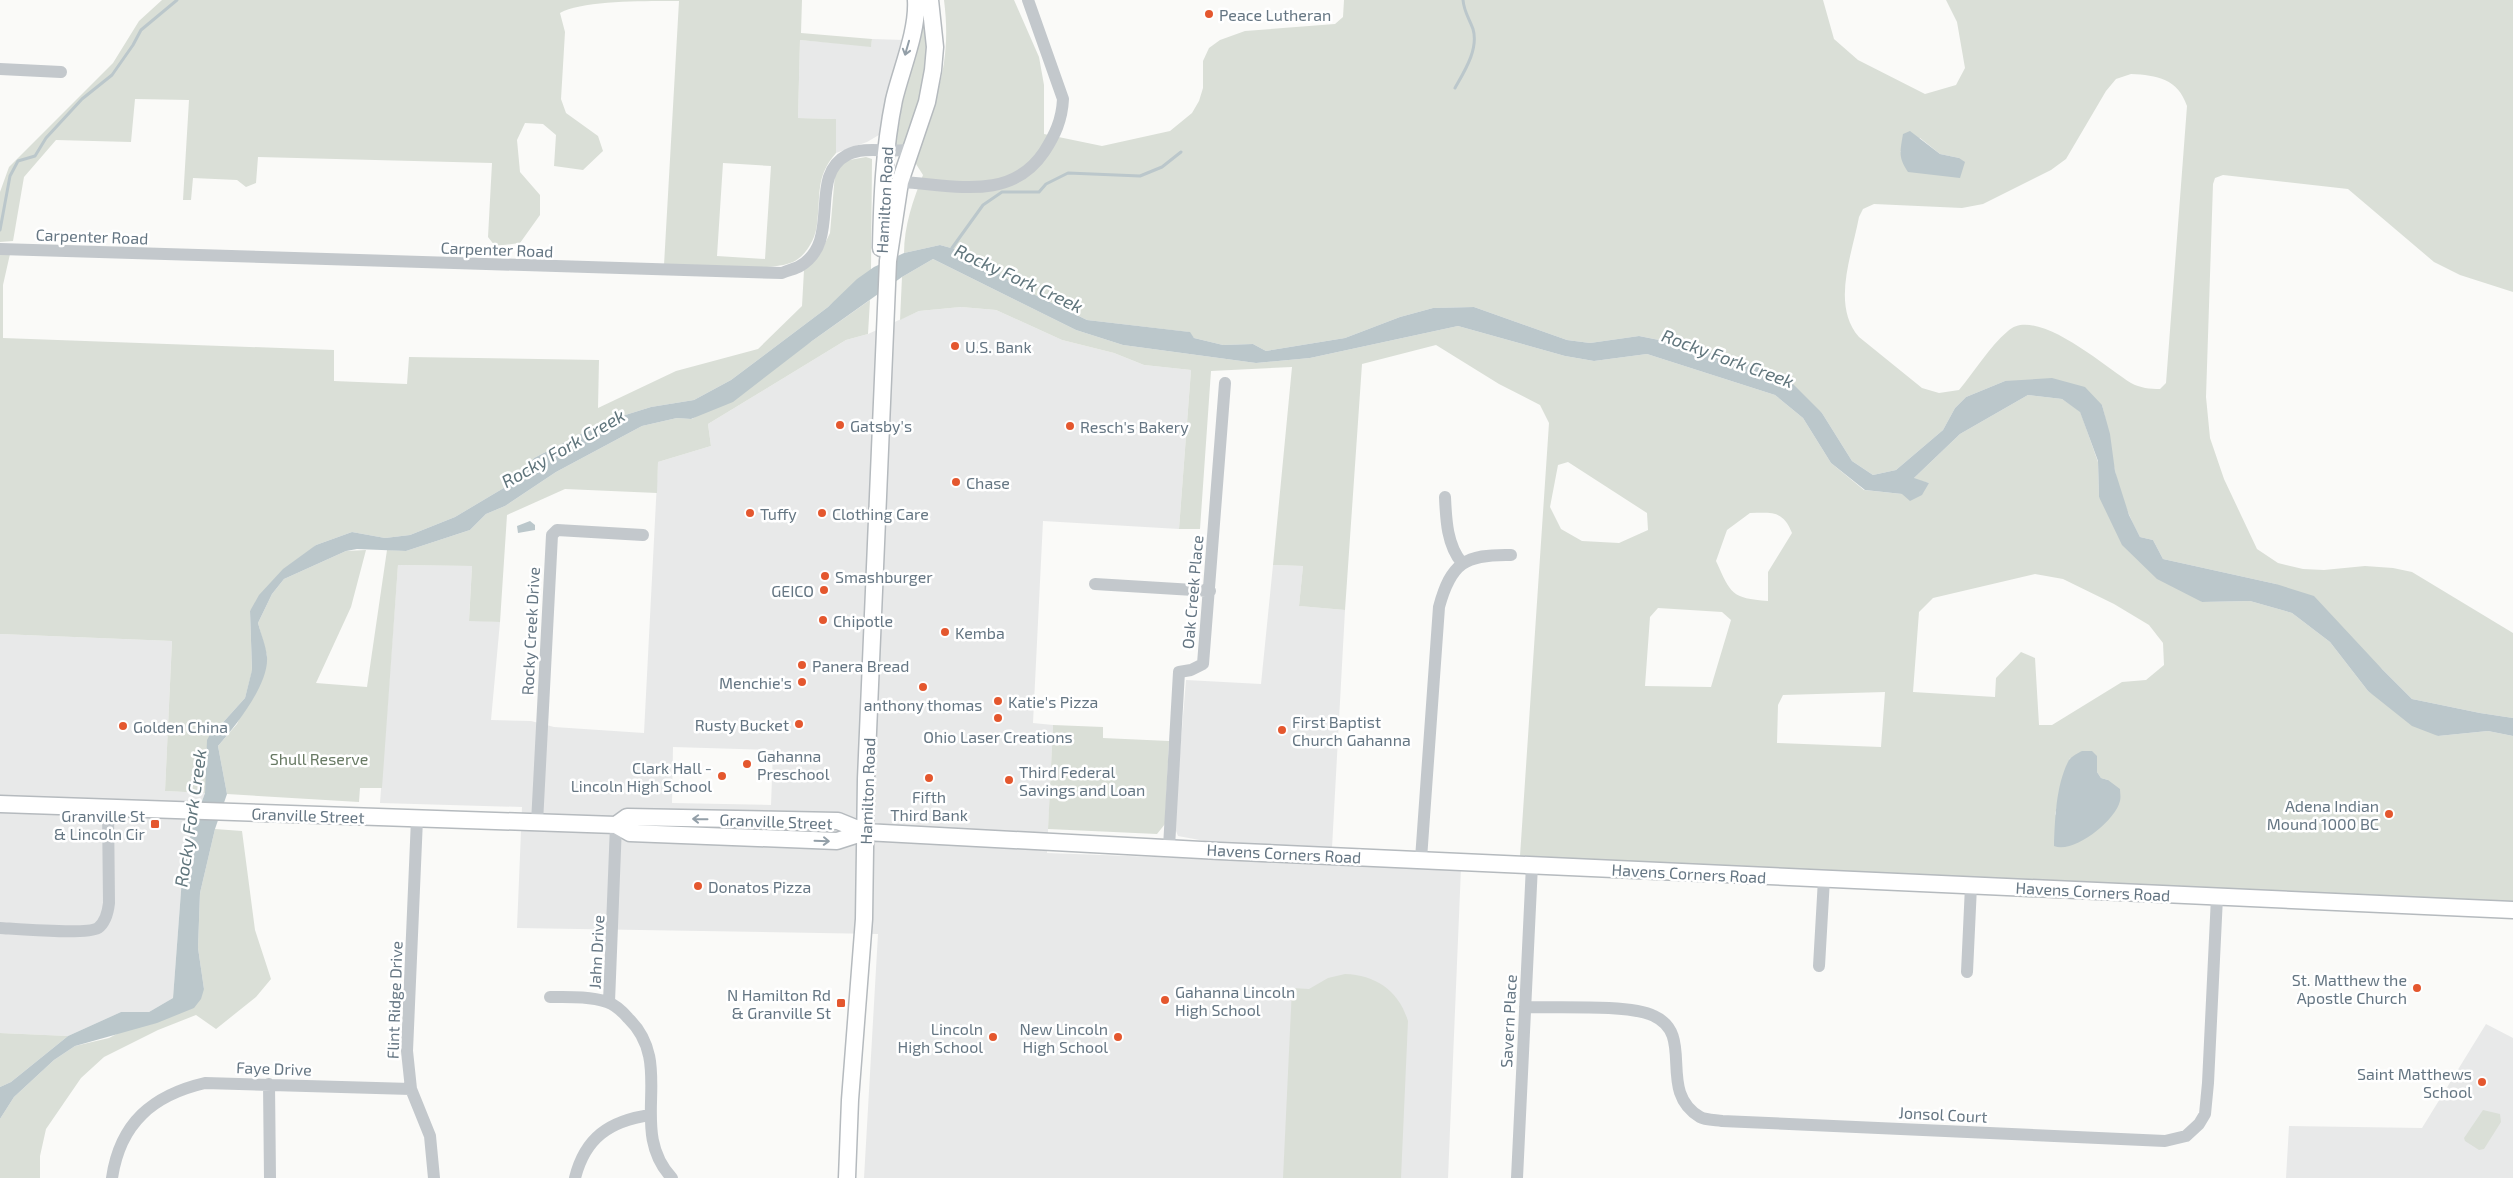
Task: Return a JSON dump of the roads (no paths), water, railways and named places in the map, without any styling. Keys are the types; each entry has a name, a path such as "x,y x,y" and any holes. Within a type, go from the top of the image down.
{"main road":[{"name":"Hamilton Road","path":"847,1178 850,1100 862,946 882,403 882,333 888,261 886,151 894,99 912,32 916,0"},
{"name":"Hamilton Road","path":"887,230 900,182 927,102 933,70 935,47 930,0"},
{"name":"Hamilton Road","path":"913,144 927,117 938,74 941,23 938,0"},
{"name":"Granville Street","path":"0,804 616,825 630,833 837,841 865,832"},
{"name":"Havens Corners Road","path":"865,832 1971,886 2513,910"}],"street":[{"path":"900,182 980,188 1004,184 1022,175 1038,161 1056,132 1062,117 1063,99 1028,0"},
{"path":"0,69 61,72"},
{"name":"Carpenter Road","path":"0,249 782,272 801,265 812,254 820,240 825,224 828,181 839,160 856,152 899,152 913,144"},
{"name":"Oak Creek Place","path":"1169,847 1179,672 1191,670 1203,664 1210,591 1224,383"},
{"path":"1445,498 1446,522 1454,553 1462,563"},
{"name":"Rocky Creek Drive","path":"537,823 552,535 556,530 643,535"},
{"path":"1421,859 1440,607 1446,582 1462,563 1486,554 1511,555"},
{"path":"1095,584 1210,591"},
{"path":"0,928 83,931 99,927 107,916 109,903 108,809"},
{"name":"Flint Ridge Drive","path":"418,819 407,1051 411,1089 430,1136 434,1178"},
{"name":"Jahn Drive","path":"616,825 609,1002 634,1023 647,1043 653,1066 650,1115 652,1136 657,1153 666,1171 672,1178"},
{"name":"Savern Place","path":"1517,1178 1532,865"},
{"path":"1819,966 1824,879"},
{"path":"1967,972 1971,886"},
{"name":"Jonsol Court","path":"1524,1007 1631,1010 1654,1016 1669,1029 1676,1047 1676,1082 1681,1099 1700,1118 1722,1121 2165,1141 2186,1136 2199,1124 2204,1114 2208,1083 2217,897"},
{"path":"550,997 591,998 609,1002"},
{"name":"Faye Drive","path":"112,1178 114,1161 129,1127 143,1113 164,1097 184,1088 205,1082 411,1089"},
{"path":"269,1084 270,1178"},
{"path":"575,1178 583,1152 598,1135 616,1123 650,1115"}],"water":[{"path":"1910,131 1940,154 1959,158 1965,162 1960,178 1908,172 1901,158 1901,150 1903,134"},
{"name":"Rocky Fork Creek","path":"940,245 962,251 1029,292 1087,320 1190,332 1194,338 1223,345 1253,344 1266,351 1345,338 1400,317 1433,308 1474,307 1567,340 1590,343 1639,336 1674,343 1755,365 1789,380 1822,413 1852,461 1873,475 1896,470 1943,430 1955,408 1966,397 2005,381 2052,378 2085,387 2102,405 2110,434 2115,471 2129,515 2140,537 2153,540 2163,559 2276,584 2314,596 2412,699 2513,718 2513,736 2488,731 2438,736 2412,726 2368,691 2330,642 2292,613 2250,601 2202,602 2157,579 2122,545 2099,497 2098,461 2080,412 2062,399 2028,395 1960,434 1914,478 1929,483 1922,495 1910,501 1902,494 1865,490 1831,463 1803,418 1775,395 1647,354 1594,361 1565,356 1458,326 1310,358 1256,363 1123,345 1076,330 933,259 902,277 812,341 733,402 691,419 677,418 642,426 556,472 505,506 486,514 470,530 406,551 357,549 346,551 284,579 272,594 258,623 267,657 263,679 242,716 218,746 227,794 215,829 200,893 198,948 204,989 201,999 194,1008 157,1023 75,1046 54,1060 14,1097 0,1119 0,1087 11,1082 68,1036 121,1012 149,1012 173,998 182,878 192,828 205,793 207,740 212,731 218,728 245,698 252,670 250,611 259,595 283,569 316,545 352,532 385,538 410,535 455,517 517,480 534,458 606,421 651,407 694,400 731,380 828,307 857,279 874,267 904,253"},
{"path":"530,521 535,525 535,530 518,533 517,526"},
{"path":"2082,751 2092,751 2097,756 2097,772 2101,778 2108,780 2120,789 2120,801 2110,818 2093,834 2072,845 2054,846 2057,802 2061,780 2069,760"}],"waterway":[{"path":"0,230 10,176 18,161 35,156 46,138 82,99 112,75 141,30 177,0"},
{"path":"1455,88 1470,60 1474,44 1473,29 1463,0"},
{"name":"Rocky Fork Creek","path":"952,248 983,205 1002,192 1039,192 1046,184 1068,173 1140,176 1162,167 1181,152"}],"place":[{"name":"Peace Lutheran","path":"1209,14"},
{"name":"U.S. Bank","path":"955,346"},
{"name":"Gatsby's","path":"840,425"},
{"name":"Resch's Bakery","path":"1070,426"},
{"name":"Chase","path":"956,482"},
{"name":"Tuffy","path":"750,513"},
{"name":"Clothing Care","path":"822,513"},
{"name":"Smashburger","path":"825,576"},
{"name":"GEICO","path":"824,590"},
{"name":"Chipotle","path":"823,620"},
{"name":"Kemba","path":"945,632"},
{"name":"Panera Bread","path":"802,665"},
{"name":"Menchie's","path":"802,682"},
{"name":"anthony thomas","path":"923,687"},
{"name":"Katie's Pizza","path":"998,701"},
{"name":"Ohio Laser Creations","path":"998,718"},
{"name":"Rusty Bucket","path":"799,724"},
{"name":"Golden China","path":"123,726"},
{"name":"First Baptist Church Gahanna","path":"1282,730"},
{"name":"Gahanna Preschool","path":"747,764"},
{"name":"Clark Hall - Lincoln High School","path":"722,776"},
{"name":"Fifth Third Bank","path":"929,778"},
{"name":"Third Federal Savings and Loan","path":"1009,780"},
{"name":"Adena Indian Mound 1000 BC","path":"2389,814"},
{"name":"Granville St & Lincoln Cir","path":"155,824"},
{"name":"Donatos Pizza","path":"698,886"},
{"name":"St. Matthew the Apostle Church","path":"2417,988"},
{"name":"Gahanna Lincoln High School","path":"1165,1000"},
{"name":"N Hamilton Rd & Granville St","path":"841,1003"},
{"name":"Lincoln High School","path":"993,1037"},
{"name":"New Lincoln High School","path":"1118,1037"},
{"name":"Saint Matthews School","path":"2482,1082"}],"park label":[{"name":"Shull Reserve","path":"319,758"}]}
